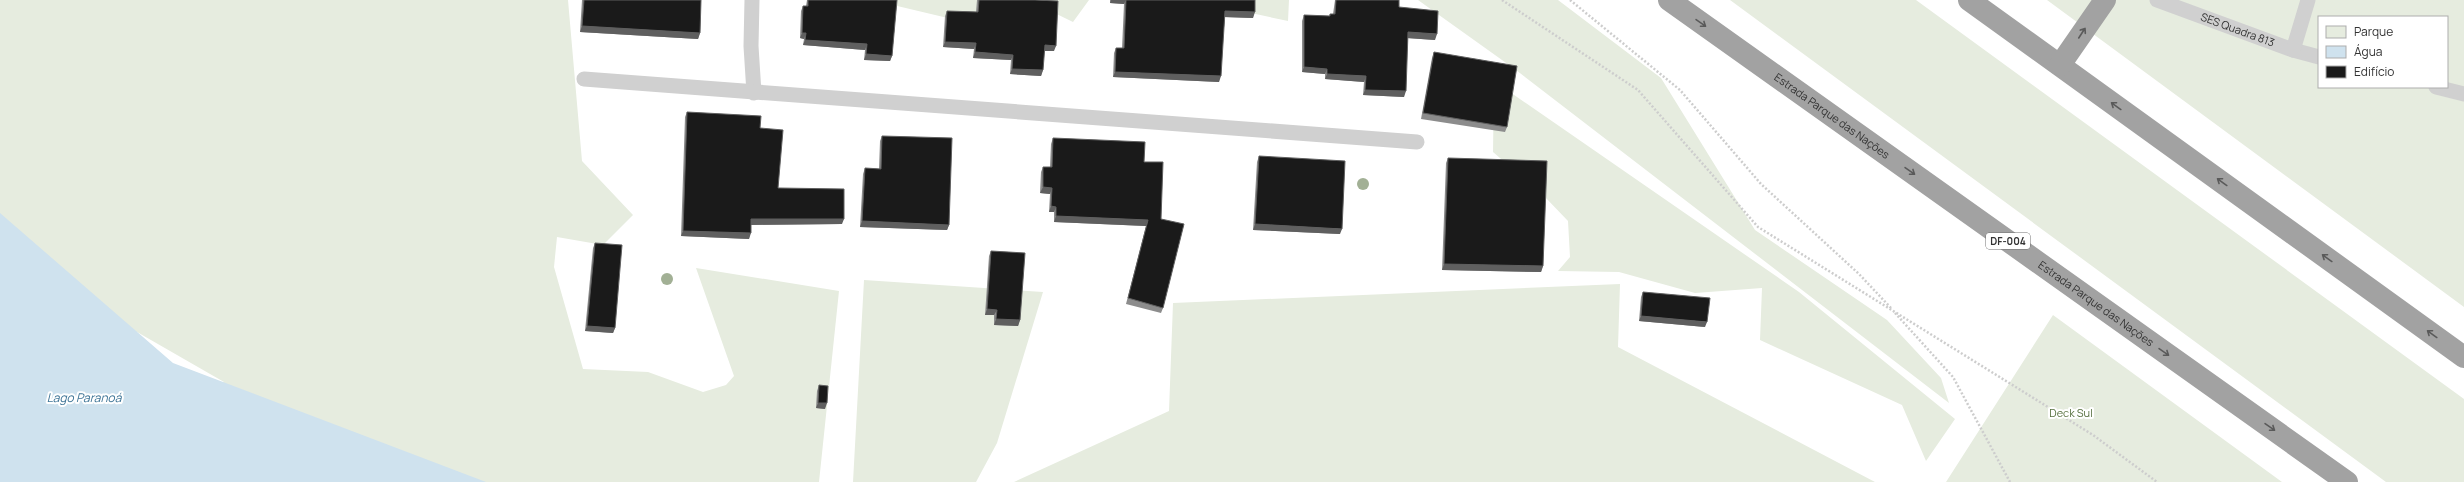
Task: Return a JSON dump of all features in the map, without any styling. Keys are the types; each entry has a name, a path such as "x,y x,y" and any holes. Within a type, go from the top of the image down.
{"highway":[{"name":"Estrada Parque das Nações","path":"1669,0 2347,482"},
{"path":"1969,0 2464,357"},
{"path":"2060,65 2105,0"}],"lane":[{"path":"752,0 751,46 754,93"},
{"name":"SES Quadra 813","path":"2157,0 2292,50 2318,57"},
{"path":"2292,50 2308,0"},
{"path":"584,79 1416,142"},
{"path":"2440,88 2464,94"}],"path":[{"path":"1502,0 1638,90 1758,226 2093,435 2157,482"},
{"path":"1570,0 1680,90 1761,184 1859,274 1893,310 1952,377 2010,482"}],"green space":[{"path":"0,0 568,0 582,161 633,215 603,245 557,237 554,267 583,369 648,372 703,392 726,385 734,376 696,268 839,291 819,482 273,482 114,428 224,382 137,332 0,343"},
{"path":"872,0 987,0 973,24"},
{"path":"1028,0 1089,0 1073,22"},
{"path":"1190,0 1289,0 1288,21"},
{"path":"1418,0 1558,0 1661,78 1755,230 1887,320 1941,378 1949,403 1516,70"},
{"path":"1730,0 1916,0 2464,399 2464,482 2386,482"},
{"path":"2047,0 2464,0 2464,307"},
{"path":"1494,81 1799,292 1955,419 1926,461 1902,405 1760,340 1762,288 1695,293 1619,272 1558,271 1570,257 1568,221 1544,196 1493,152"},
{"path":"864,280 1043,292 997,443 976,482 853,482"},
{"path":"1620,284 1618,347 1875,482 1014,482 1169,411 1173,303"},
{"name":"Deck Sul","path":"2053,315 2282,482 1946,482"}],"water":[{"name":"Lago Paranoá","path":"0,213 173,363 486,482 0,482"}],"building":[{"path":"584,0 701,0 700,33 582,26"},
{"path":"808,0 897,0 892,56 866,54 867,44 805,40 806,33 802,33 803,6 808,6"},
{"path":"979,0 1058,1 1056,46 1045,45 1043,70 1012,69 1013,55 975,52 976,43 945,42 947,11 978,12"},
{"path":"1126,0 1255,0 1255,12 1225,11 1221,76 1115,72 1116,48 1124,48"},
{"path":"1336,0 1399,0 1399,7 1438,11 1437,34 1408,32 1406,91 1365,90 1366,76 1327,74 1327,69 1304,67 1304,15 1330,16 1330,14 1335,14"},
{"path":"1434,52 1517,66 1507,127 1423,113"},
{"path":"687,112 761,116 760,128 783,130 778,188 844,189 844,219 751,219 751,233 683,231"},
{"path":"882,136 952,138 949,225 862,221 865,168 881,169"},
{"path":"1053,138 1145,142 1144,162 1163,162 1161,219 1184,224 1163,308 1128,298 1148,220 1056,216 1056,207 1051,206 1052,188 1043,187 1043,167 1052,167"},
{"path":"1259,156 1345,161 1342,229 1255,224"},
{"path":"1448,158 1547,161 1543,266 1444,264"},
{"path":"595,243 622,245 615,328 587,326"},
{"path":"991,251 1025,253 1020,320 996,319 997,310 987,309"},
{"path":"1643,292 1710,298 1707,322 1641,316"},
{"path":"819,385 828,386 827,403 818,403"}]}
